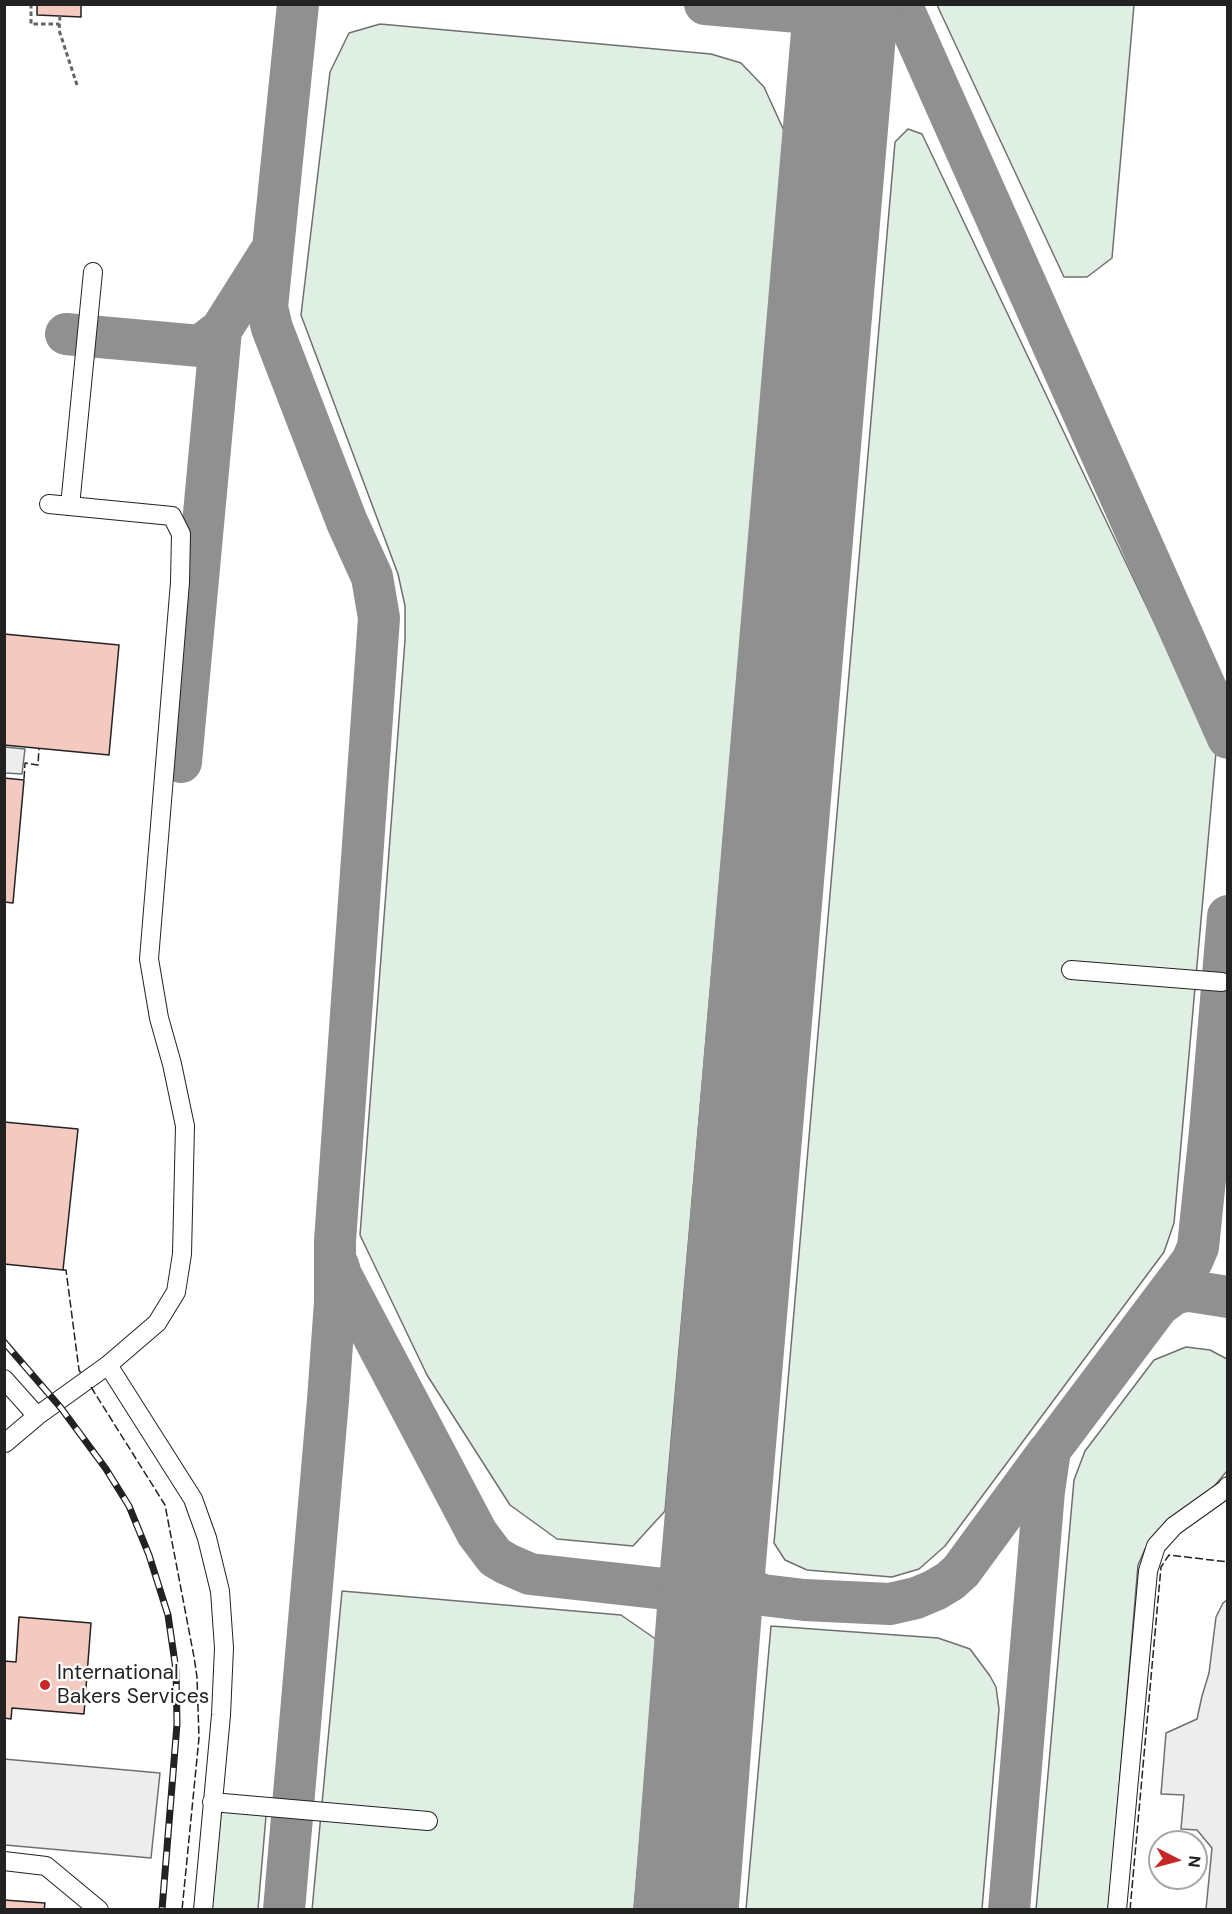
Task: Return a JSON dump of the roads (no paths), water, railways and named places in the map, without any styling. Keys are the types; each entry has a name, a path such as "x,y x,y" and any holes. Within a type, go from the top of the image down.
{"lane":[{"path":"70,506 93,272"},
{"path":"4,1443 37,1416 108,1365 157,1323 176,1292 182,1254 185,1126 172,1064 159,1018 148,959 179,593 181,534 172,516 49,504"},
{"path":"1071,970 1222,982"},
{"path":"108,1365 193,1499 207,1538 220,1591 224,1648 203,1910"},
{"path":"4,1379 37,1416"},
{"path":"1118,1910 1148,1571 1156,1546 1174,1526 1227,1486"},
{"path":"212,1803 428,1821"},
{"path":"4,1861 46,1866 99,1910"}],"railway":[{"path":"4,1342 61,1408 106,1469 129,1506 149,1555 168,1615 176,1670 177,1724 162,1910"}],"place":[{"name":"International Bakers Services","path":"45,1685"}]}
